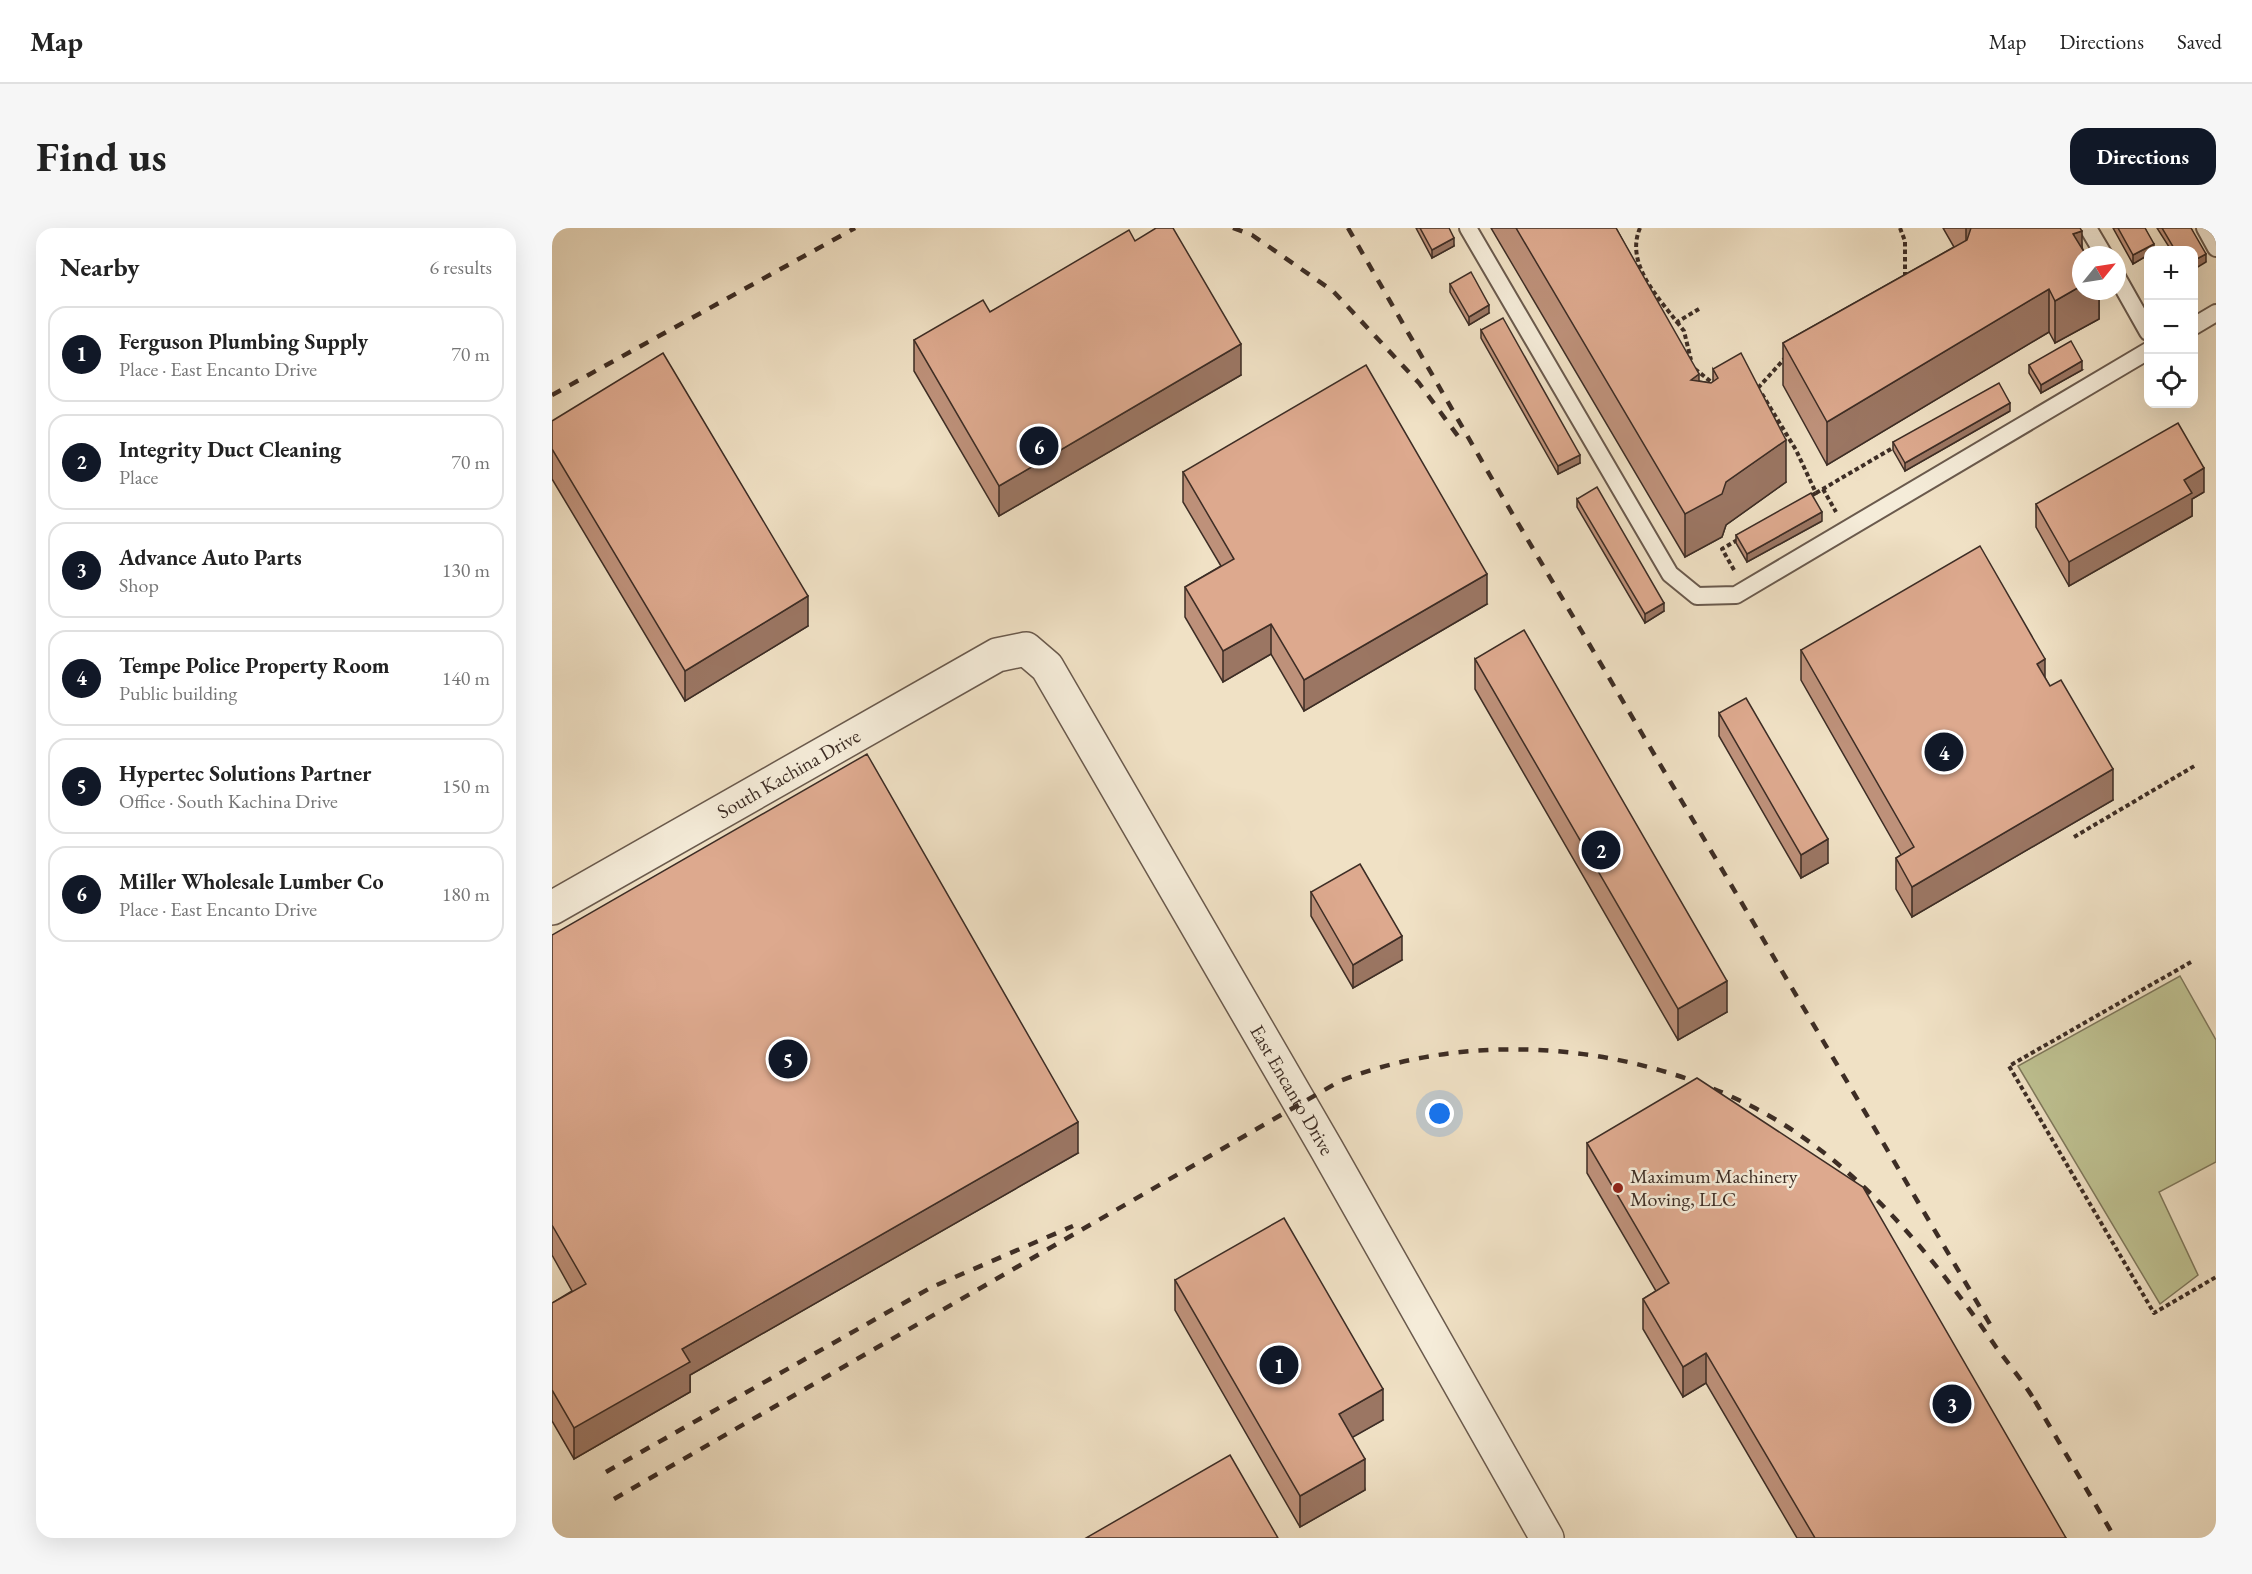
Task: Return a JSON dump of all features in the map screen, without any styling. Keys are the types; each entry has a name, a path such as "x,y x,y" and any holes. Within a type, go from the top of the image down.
{"street":[{"name":"South Kachina Drive","path":"552,908 997,655 1026,649"},
{"name":"East Encanto Drive","path":"1026,649 1047,667 1321,1139 1547,1538"}],"lane":[{"path":"1468,228 1670,574 1697,596 1736,595 2144,353"},
{"path":"2088,228 2099,246"},
{"path":"2205,228 2216,248"},
{"path":"2126,294 2144,325"},
{"path":"2198,323 2216,314"}],"path":[{"path":"1640,228 1636,257 1643,276 1684,331 1686,349 1694,369 1714,385 1723,387"},
{"path":"1900,228 1905,241 1904,282"},
{"path":"1677,322 1699,309"},
{"path":"1748,388 1757,386 1794,349"},
{"path":"1757,386 1796,450 1816,493"},
{"path":"1807,498 1902,442"},
{"path":"1724,573 1734,570 1722,549 1750,532"},
{"path":"2074,837 2196,765"},
{"path":"2191,962 2010,1066 2154,1313 2216,1277"}],"green space":[{"path":"2180,976 2216,1040 2216,1162 2159,1192 2198,1275 2160,1304 2018,1066"}],"building":[{"path":"1156,228 1173,228 1241,344 999,486 914,340 983,300 990,312 1129,230 1135,241"},
{"path":"1420,228 1449,228 1454,238 1432,250"},
{"path":"1516,228 1616,228 1699,374 1691,380 1711,383 1718,378 1713,369 1741,353 1786,440 1726,482 1722,494 1685,514"},
{"path":"1971,228 2080,228 2082,231 2073,234 2080,246 2072,246 2072,291 2055,301 2049,289 1827,422 1783,343 1967,240"},
{"path":"2118,228 2145,228 2154,244 2144,246 2144,249 2133,255"},
{"path":"2162,228 2191,228 2206,254 2198,258 2198,246 2173,246"},
{"path":"1471,272 1489,305 1469,317 1450,284"},
{"path":"1503,318 1580,455 1558,466 1481,330"},
{"path":"2071,341 2082,361 2041,385 2029,365"},
{"path":"663,353 808,596 685,671 552,449 552,421"},
{"path":"1366,365 1487,574 1304,680 1271,624 1223,651 1185,587 1234,559 1183,472"},
{"path":"1999,383 2010,403 1905,463 1893,442"},
{"path":"2178,423 2204,468 2184,480 2192,493 2069,562 2036,504"},
{"path":"1597,487 1664,603 1645,614 1577,499"},
{"path":"1811,493 1822,512 1747,554 1736,535"},
{"path":"1980,546 2045,659 2037,664 2050,686 2061,680 2113,769 1912,887 1896,858 1914,847 1801,650"},
{"path":"1524,630 1727,981 1678,1009 1475,659"},
{"path":"1746,698 1828,839 1801,855 1719,713"},
{"path":"867,754 1078,1122 682,1349 690,1362 574,1428 552,1390 552,1303 586,1284 552,1225 552,935"},
{"path":"1360,864 1402,936 1353,965 1311,892"},
{"path":"1697,1078 1863,1187 2066,1538 1815,1538 1706,1353 1683,1367 1643,1299 1669,1283 1587,1143"},
{"path":"1284,1218 1383,1389 1339,1414 1365,1459 1300,1496 1175,1280"},
{"path":"1230,1455 1278,1538 1086,1538"}],"railway":[{"path":"552,395 855,228"},
{"path":"1233,228 1252,235 1333,291 1419,383 1463,443"},
{"path":"1348,228 1499,491 1994,1331"},
{"path":"614,1499 1340,1081 1393,1064 1448,1054 1504,1049 1560,1052 1616,1060 1671,1073 1723,1093 1773,1118 1807,1140 1868,1191 1923,1251 1973,1314 2038,1406"},
{"path":"606,1472 932,1287 1073,1226"},
{"path":"2035,1401 2115,1538"}],"place":[{"name":"Miller Wholesale Lumber Co","path":"1039,446"},
{"name":"Tempe Police Property Room","path":"1944,752"},
{"name":"Integrity Duct Cleaning","path":"1601,850"},
{"name":"Hypertec Solutions Partner","path":"788,1059"},
{"name":"Maximum Machinery Moving, LLC","path":"1618,1188"},
{"name":"Ferguson Plumbing Supply","path":"1279,1365"},
{"name":"Advance Auto Parts","path":"1952,1404"}]}
